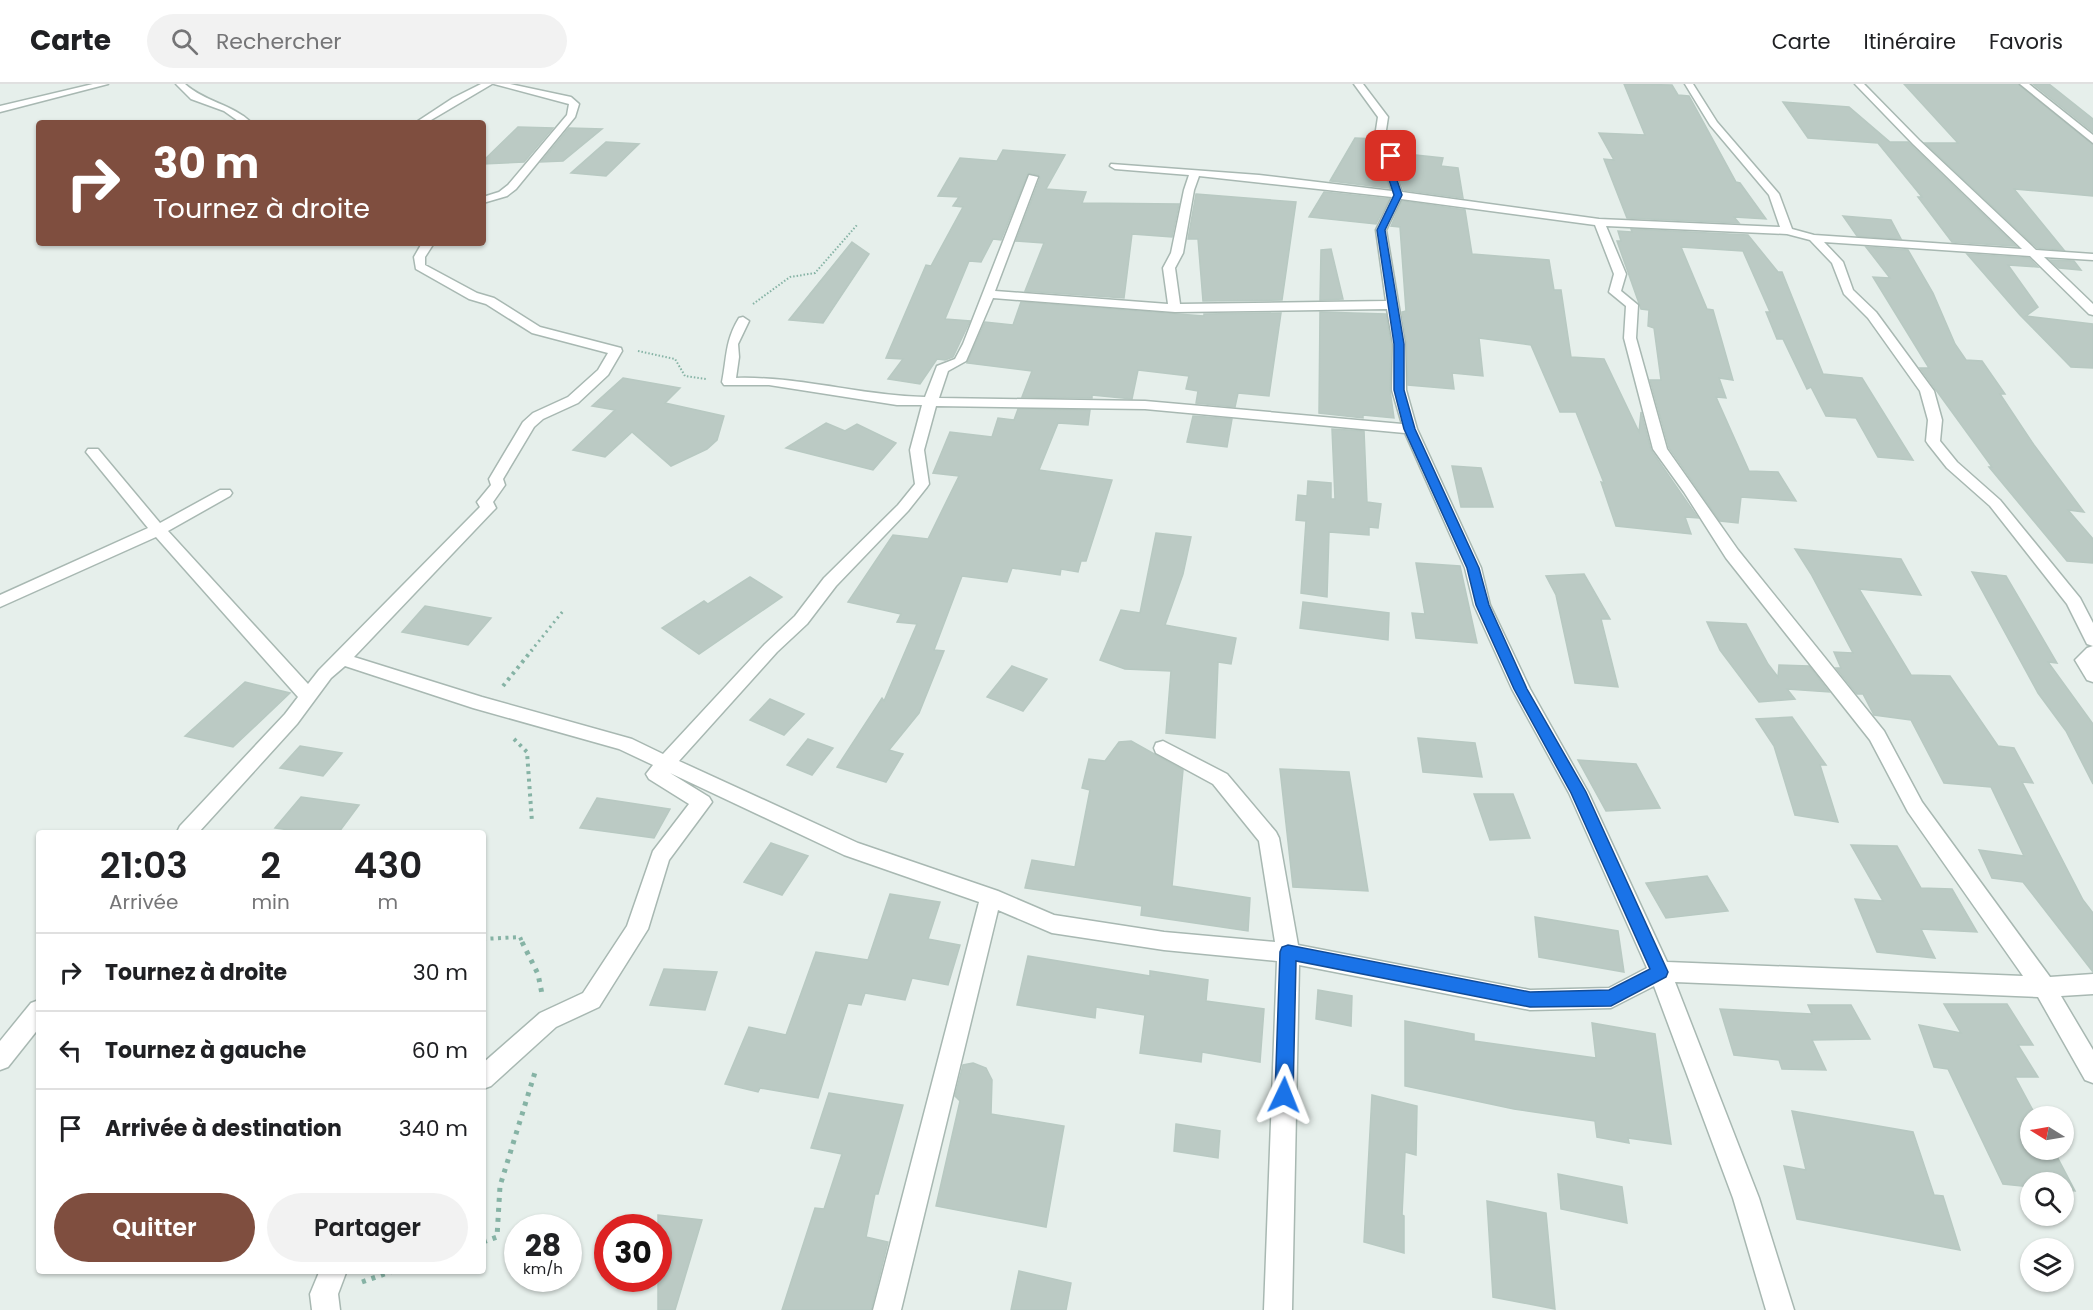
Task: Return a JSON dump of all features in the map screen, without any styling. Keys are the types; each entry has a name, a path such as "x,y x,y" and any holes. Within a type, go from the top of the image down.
{"street":[{"path":"0,109 104,84"},
{"path":"180,84 194,97 227,109 243,120"},
{"path":"425,120 456,100 488,84"},
{"path":"486,199 503,195 512,187 572,115 574,104 571,100 498,84"},
{"path":"1358,84 1383,117 1381,130 1391,156 1391,174 1398,195 1381,230 1399,344 1399,390 1410,429 1473,568 1482,605 1521,689 1578,792 1660,972 1746,1198 1780,1310"},
{"path":"1689,84 1713,123 1774,194 1787,231"},
{"path":"1859,84 1898,126 2035,253 2093,311"},
{"path":"2024,84 2093,140"},
{"path":"1115,166 1398,195 1599,222 1787,231 1814,238 2093,257"},
{"path":"1175,308 1169,268 1177,253 1189,190 1195,173"},
{"path":"486,1075 548,1020 591,1000 637,929 660,857 702,802 656,774 771,648 801,620 830,582 903,508 922,484 917,450 930,401 942,369 960,361 969,344 1033,177"},
{"path":"1599,222 1620,274 1615,292 1632,305 1630,338 1660,449 1691,491 1732,554 1878,736 1915,807 2044,987 2093,1072"},
{"path":"1814,238 1836,262 1848,291 1872,315 1926,391 1935,420 1933,441 1952,465 1995,503 2074,602 2093,640"},
{"path":"189,830 309,697 325,674 489,508 485,502 498,485 496,479 528,425 538,416 573,400 603,372 616,351 536,330 490,301 473,296 420,267 418,264 425,246"},
{"path":"988,294 1175,308 1392,305"},
{"path":"743,321 732,344 733,357 729,382 769,381 897,401 1145,405 1410,429"},
{"path":"93,452 158,530 309,697"},
{"path":"0,602 158,530 225,493"},
{"path":"2093,652 2084,660 2093,676"},
{"path":"342,659 505,710 625,744 851,849 991,897 1052,924 1164,941 1288,952 1530,1000 1611,998 1660,972 2044,987 2093,984"},
{"path":"1163,748 1220,779 1269,838 1288,952 1278,1310"},
{"path":"887,1310 991,897"},
{"path":"0,1059 36,1014"},
{"path":"326,1310 324,1294 332,1274"}],"path":[{"path":"743,321 742,314 775,286 790,277 815,273 857,225"},
{"path":"616,351 633,350 675,359 685,376 729,382"},
{"path":"532,822 527,752 513,738 505,710 492,698 518,669 563,611"}],"building":[{"path":"1624,84 1672,85 1678,95 1689,96 1736,182 1740,183 1766,219 1734,217 1739,223 1627,218 1604,159 1614,160 1599,133 1645,135"},
{"path":"1904,84 2018,84 2093,145 2093,196 2014,189 2064,250 2037,248 1925,143 1958,143"},
{"path":"2033,84 2049,84 2093,119 2093,132"},
{"path":"1783,102 1849,107 1890,142 1908,142 2016,246 1952,242 1918,197 1922,197 1878,143 1808,138"},
{"path":"518,127 553,128 524,162 486,164 486,158"},
{"path":"569,128 602,129 563,161 541,162"},
{"path":"1355,138 1377,139 1384,156 1384,174 1389,188 1330,181"},
{"path":"606,142 639,144 606,176 571,173"},
{"path":"1003,150 1065,155 1046,189 1086,192 1082,203 1179,204 1172,237 1132,234 1124,298 1025,291 1044,243 1016,241 1040,178 1038,175 1028,173 1001,240 993,239 981,262 969,261 945,319 970,321 953,357 945,360 937,359 920,384 888,379 903,359 886,358 926,265 931,266 963,207 953,206 959,197 938,196 960,158 997,161"},
{"path":"1397,153 1443,158 1441,166 1458,168 1463,198 1404,190 1398,174"},
{"path":"1324,192 1389,199 1376,224 1309,217"},
{"path":"1196,194 1296,202 1282,300 1203,301 1198,239 1188,239"},
{"path":"1402,201 1465,210 1472,254 1549,260 1554,290 1561,290 1571,357 1604,359 1639,432 1641,412 1651,450 1698,518 1685,517 1691,534 1616,526 1601,482 1604,483 1576,412 1560,412 1531,345 1479,338 1483,376 1452,373 1454,389 1408,385 1407,344 1402,312 1406,311 1400,227 1391,226"},
{"path":"1843,216 1891,220 1901,239 1857,236"},
{"path":"1631,229 1748,235 1778,272 1782,272 1823,374 1862,378 1913,460 1878,457 1856,418 1826,416 1811,387 1807,389 1783,339 1777,339 1766,312 1770,312 1743,251 1681,247 1707,309 1713,310 1733,380 1719,378 1726,398 1716,397 1749,471 1778,472 1796,501 1741,497 1738,523 1720,521 1669,448 1650,380 1661,380 1654,328 1648,326 1649,310 1641,309 1617,241 1621,241 1618,231 1632,232"},
{"path":"852,242 869,254 823,323 789,320"},
{"path":"1866,247 1908,250 1933,293 1955,344 1966,360 1982,361 2005,394 2000,394 2034,445 2084,512 2068,510 2093,539 2093,563 2067,561 1989,467 1992,467 1920,368 1929,368 1873,277 1890,278"},
{"path":"1331,249 1343,299 1320,300 1321,250"},
{"path":"1967,254 2029,258 2038,267 2008,265 2038,307 2026,316 2093,324 2093,368 2071,367 2020,315"},
{"path":"2050,260 2074,261 2081,270 2059,268"},
{"path":"1021,302 1204,316 1204,314 1281,313 1269,396 1238,393 1235,407 1196,403 1198,391 1186,389 1189,376 1138,370 1132,399 1092,395 1092,398 1022,397 1032,371 967,363 985,322 1013,325"},
{"path":"1320,312 1386,314 1391,344 1390,390 1394,418 1363,415 1363,418 1319,413"},
{"path":"623,378 680,388 665,403 724,416 717,440 707,449 671,466 632,432 605,457 573,450 615,410 592,406"},
{"path":"1018,409 1090,410 1088,425 1058,423 1039,470 1112,480 1086,561 1081,561 1078,572 1061,569 1060,575 1012,568 1007,582 962,576 934,650 944,651 919,713 889,750 903,754 886,782 837,767 882,698 884,701 917,624 897,622 901,614 848,602 893,535 928,539 959,476 933,473 950,432 992,437 998,418 1014,420"},
{"path":"1193,416 1232,419 1227,447 1187,442"},
{"path":"826,423 845,431 857,424 896,443 873,470 786,448"},
{"path":"1332,429 1364,431 1367,502 1381,504 1378,528 1369,527 1369,535 1329,532 1327,597 1301,593 1306,521 1296,520 1298,495 1307,496 1308,481 1331,483 1331,499 1335,499"},
{"path":"1452,466 1481,468 1493,507 1461,507"},
{"path":"1156,533 1191,537 1183,574 1165,625 1236,638 1231,664 1218,662 1215,738 1166,733 1171,671 1125,669 1100,660 1121,610 1140,613"},
{"path":"1795,549 1901,559 1921,595 1859,589 1911,675 1950,676 1998,746 2014,748 2033,783 2022,782 2083,900 2093,913 2093,972 2023,882 1992,878 1979,850 2024,856 1991,787 1944,783 1911,720 1874,715 1863,694 1857,694 1836,668 1841,668 1834,652 1853,653"},
{"path":"1416,563 1460,566 1477,643 1416,638 1412,613 1425,614"},
{"path":"1972,572 2006,576 2057,663 2048,662 2093,724 2093,784 2066,731 2038,693"},
{"path":"1584,574 1610,619 1601,619 1618,687 1575,683 1556,595 1546,576"},
{"path":"750,577 782,597 699,654 662,628 704,601 708,604"},
{"path":"1303,602 1389,613 1388,640 1300,628"},
{"path":"425,606 491,618 468,645 402,632"},
{"path":"1707,622 1746,624 1768,664 1778,677 1779,665 1809,666 1829,692 1787,689 1795,699 1759,702 1720,650"},
{"path":"1012,666 1047,679 1023,711 987,697"},
{"path":"245,682 290,693 233,747 185,736"},
{"path":"770,699 804,714 784,735 750,720"},
{"path":"1792,717 1826,765 1820,765 1838,822 1795,815 1774,746 1756,719"},
{"path":"1418,738 1475,743 1482,777 1423,772"},
{"path":"808,739 833,748 812,775 787,765"},
{"path":"1131,741 1183,770 1172,886 1250,898 1248,931 1141,915 1142,906 1025,888 1032,860 1075,867 1090,790 1082,788 1089,759 1105,761 1119,742"},
{"path":"300,746 342,753 323,776 280,768"},
{"path":"1578,760 1636,764 1660,808 1606,811"},
{"path":"1280,769 1349,772 1368,891 1293,887"},
{"path":"1474,794 1513,794 1530,838 1490,840"},
{"path":"301,797 359,805 340,830 275,828"},
{"path":"597,798 670,809 654,838 580,828"},
{"path":"771,843 808,856 782,895 744,882"},
{"path":"1851,845 1897,846 1921,888 1952,889 1977,932 1921,929 1935,958 1877,952 1855,899 1883,901"},
{"path":"1707,876 1728,911 1666,918 1646,883"},
{"path":"890,894 940,902 928,939 960,945 948,985 912,978 905,1000 865,993 861,1005 848,1003 818,1098 760,1088 758,1092 725,1084 749,1027 786,1035 816,952 868,960"},
{"path":"1535,917 1618,931 1624,972 1539,957"},
{"path":"1028,956 1150,976 1150,971 1208,980 1206,1001 1264,1009 1260,1062 1202,1052 1201,1062 1140,1053 1145,1015 1096,1007 1095,1018 1017,1005"},
{"path":"664,969 717,972 705,1010 650,1005"},
{"path":"1318,990 1352,996 1351,1026 1316,1019"},
{"path":"1944,1004 2007,1004 2033,1045 2018,1045 2038,1077 2015,1077 2031,1106 2020,1106 2020,1160 2059,1160 2065,1172 2020,1172 2020,1186 2003,1184 1948,1069 1934,1067 1919,1025 1961,1033"},
{"path":"1808,1005 1851,1005 1870,1039 1812,1040 1826,1070 1782,1069 1779,1060 1734,1055 1720,1009 1812,1014"},
{"path":"1405,1021 1474,1034 1474,1041 1596,1058 1592,1023 1655,1034 1671,1144 1628,1138 1629,1143 1597,1137 1595,1121 1514,1109 1405,1086"},
{"path":"973,1063 986,1068 992,1080 991,1114 1064,1126 1046,1227 936,1206 960,1101 955,1096 963,1065"},
{"path":"829,1093 903,1105 878,1194 875,1194 866,1237 888,1242 871,1310 782,1310 815,1208 824,1209 842,1154 811,1148"},
{"path":"1372,1095 1417,1106 1416,1155 1405,1152 1402,1215 1404,1216 1404,1253 1364,1242"},
{"path":"1792,1111 1913,1132 1934,1195 1943,1196 1960,1250 1797,1219 1784,1166 1806,1170"},
{"path":"1176,1124 1220,1131 1218,1158 1174,1151"},
{"path":"1558,1174 1622,1187 1627,1223 1561,1209"},
{"path":"1487,1201 1546,1213 1555,1309 1493,1297"},
{"path":"672,1217 702,1220 675,1310 658,1310 658,1292 672,1292"},
{"path":"1019,1271 1071,1283 1066,1310 1011,1310"}],"route":[{"path":"1284,1095 1288,952 1530,1000 1611,998 1660,972 1578,792 1521,689 1482,605 1473,568 1410,429 1399,390 1399,344 1381,230 1398,195 1391,174 1391,156"}]}
